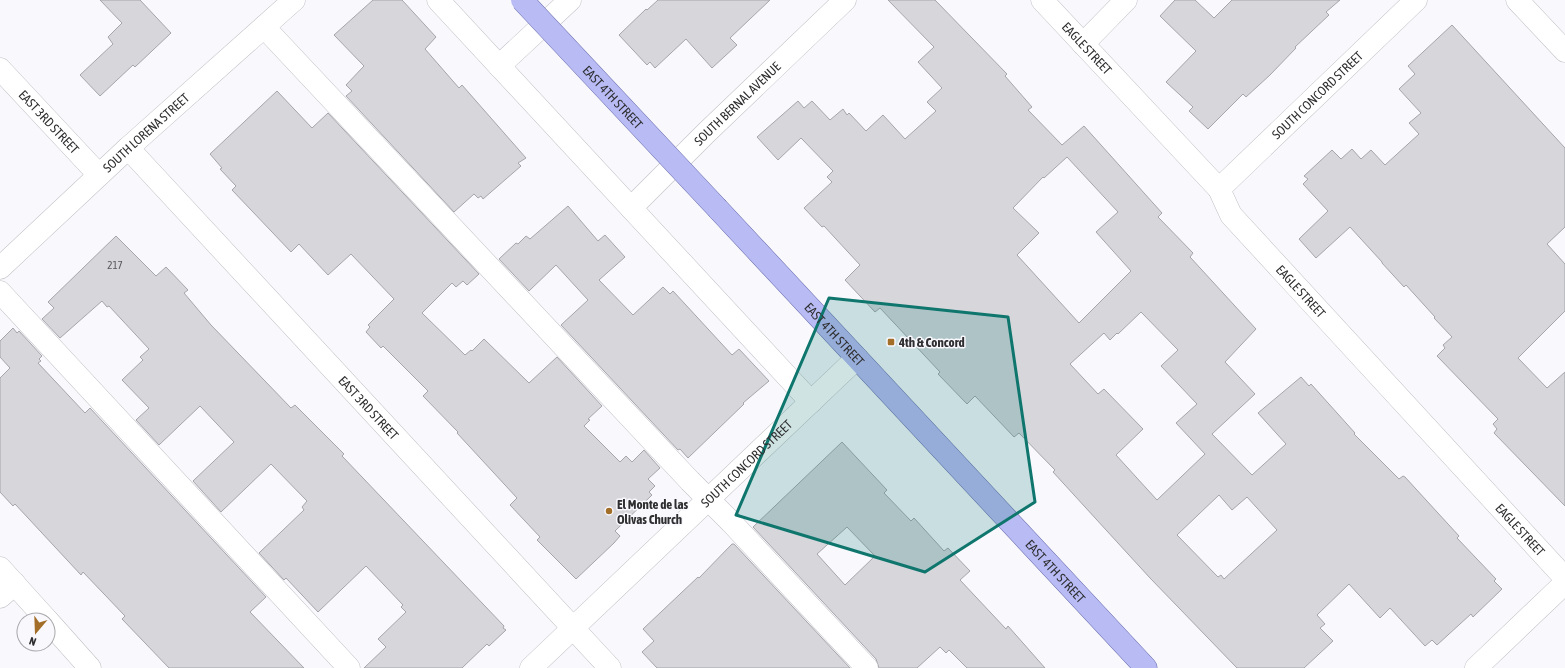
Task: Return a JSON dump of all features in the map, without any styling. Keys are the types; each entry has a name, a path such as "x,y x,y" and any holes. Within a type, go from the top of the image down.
{"main road":[{"name":"EAST 4TH STREET","path":"522,0 1146,668"}],"street":[{"name":"SOUTH LORENA STREET","path":"0,268 128,148 294,0"},
{"path":"438,0 811,402"},
{"path":"499,66 570,0"},
{"name":"SOUTH BERNAL AVENUE","path":"631,208 706,133 845,0"},
{"name":"EAGLE STREET","path":"1042,0 1219,189 1231,215 1565,578"},
{"path":"1083,44 1126,0"},
{"name":"SOUTH CONCORD STREET","path":"1219,189 1416,0"},
{"path":"1517,0 1565,51"},
{"path":"264,27 731,522 866,668"},
{"name":"EAST 3RD STREET","path":"0,69 99,175"},
{"name":"EAST 3RD STREET","path":"128,148 610,668"},
{"path":"0,292 350,668"},
{"name":"SOUTH CONCORD STREET","path":"531,668 856,358"},
{"path":"0,568 7,591 35,612"},
{"path":"1476,668 1565,583"},
{"path":"56,631 90,668"}],"highlighted area":[{"path":"829,298 1008,317 1035,502 925,572 736,515"}],"building":[{"path":"100,0 140,0 171,33 135,67 133,65 100,96 80,75 113,44 108,37 122,23"},
{"path":"373,0 402,0 436,37 425,49 459,88 462,85 526,158 518,163 521,166 483,199 481,196 478,198 474,194 454,212 346,96 352,91 346,85 364,66 334,35"},
{"path":"658,0 770,0 730,38 737,45 712,68 686,39 655,68 650,62 647,65 619,35 646,9 647,10"},
{"path":"888,0 935,0 1007,74 1005,76 1032,107 1028,110 1062,145 1084,126 1162,213 1158,217 1193,253 1190,257 1256,329 1225,362 1255,394 1212,434 1252,475 1286,444 1258,413 1301,377 1309,386 1311,384 1355,433 1354,434 1399,479 1403,476 1405,477 1459,536 1457,538 1496,579 1494,581 1502,589 1473,617 1471,614 1437,645 1432,640 1425,646 1390,608 1380,618 1349,584 1317,615 1325,624 1320,628 1333,641 1304,668 1237,668 1150,578 1053,472 1055,470 1019,433 1014,437 975,396 967,404 938,374 940,372 880,308 875,312 845,280 860,265 824,226 822,227 804,208 832,182 827,177 833,171 801,138 778,160 757,137 798,101 804,108 812,101 830,120 843,109 847,115 849,113 866,131 883,115 905,139 936,111 927,102 942,88 918,62 934,47","holes":["1067,157 1118,212 1096,232 1131,271 1079,323 1017,255 1039,233 1013,208 1043,177 1044,178","1141,312 1178,350 1161,366 1197,404 1176,423 1205,454 1157,500 1116,455 1143,429 1104,389 1098,394 1070,364 1104,333 1110,340 1117,333 1118,334","1219,495 1232,510 1247,497 1277,530 1224,579 1221,575 1218,577 1177,535"]},
{"path":"1175,0 1195,0 1214,18 1232,0 1340,0 1326,12 1329,15 1295,47 1296,48 1270,75 1246,97 1243,94 1208,129 1189,111 1193,107 1166,82 1196,51 1160,16"},
{"path":"1452,25 1565,148 1565,227 1547,244 1565,264 1565,311 1518,358 1547,388 1565,372 1565,506 1494,433 1497,429 1493,424 1498,419 1437,356 1445,348 1443,345 1452,337 1406,285 1404,287 1350,227 1316,258 1299,239 1328,211 1303,184 1308,179 1304,176 1332,150 1341,159 1352,149 1361,159 1371,150 1385,165 1419,134 1409,123 1421,113 1399,89 1415,74 1408,66"},
{"path":"277,91 312,128 328,113 479,274 467,285 463,281 456,287 452,283 422,313 465,355 471,350 472,351 484,339 529,383 557,357 602,406 588,419 590,420 584,426 620,462 626,456 632,462 644,450 660,468 648,479 655,486 649,492 652,495 615,531 620,536 614,543 576,579 537,540 540,537 510,505 517,498 457,433 458,432 423,396 428,391 383,346 381,348 366,332 370,327 368,325 394,299 351,254 328,275 299,244 291,252 232,190 236,186 220,169 222,168 210,154"},
{"path":"568,206 598,241 605,235 625,257 599,280 633,315 663,287 670,294 673,291 732,355 739,349 769,381 743,403 744,404 688,458 680,449 678,450 561,325 588,300 556,265 529,291 499,259 526,236 530,239"},
{"path":"116,236 156,276 166,267 188,290 184,293 211,325 291,408 295,405 344,454 342,456 504,626 503,628 506,630 489,646 487,644 462,668 364,668 386,647 378,639 406,612 401,607 403,605 366,566 318,612 286,578 284,580 259,553 304,510 302,507 307,501 271,464 221,512 193,481 234,442 200,406 159,445 136,420 149,408 122,380 143,360 140,357 149,349 109,306 107,307 102,301 60,338 42,319 54,308 48,302"},
{"path":"13,328 17,333 19,331 42,356 39,359 41,361 38,363 85,413 90,408 266,597 250,612 304,668 169,668 122,619 125,616 83,572 81,575 15,504 13,506 0,492 0,378 10,368 0,357 0,341"},
{"path":"842,442 887,490 884,493 911,521 914,518 944,551 948,548 970,571 960,580 1006,629 1008,626 1045,668 967,668 949,650 946,653 940,647 917,668 879,668 876,659 753,527","holes":["847,527 875,556 845,585 817,554"]},
{"path":"732,544 734,544 850,668 657,668 642,652 654,641 643,629 698,577 699,578"}],"place":[{"name":"4th & Concord","path":"891,342"},
{"name":"El Monte de las Olivas Church","path":"609,511"}]}
